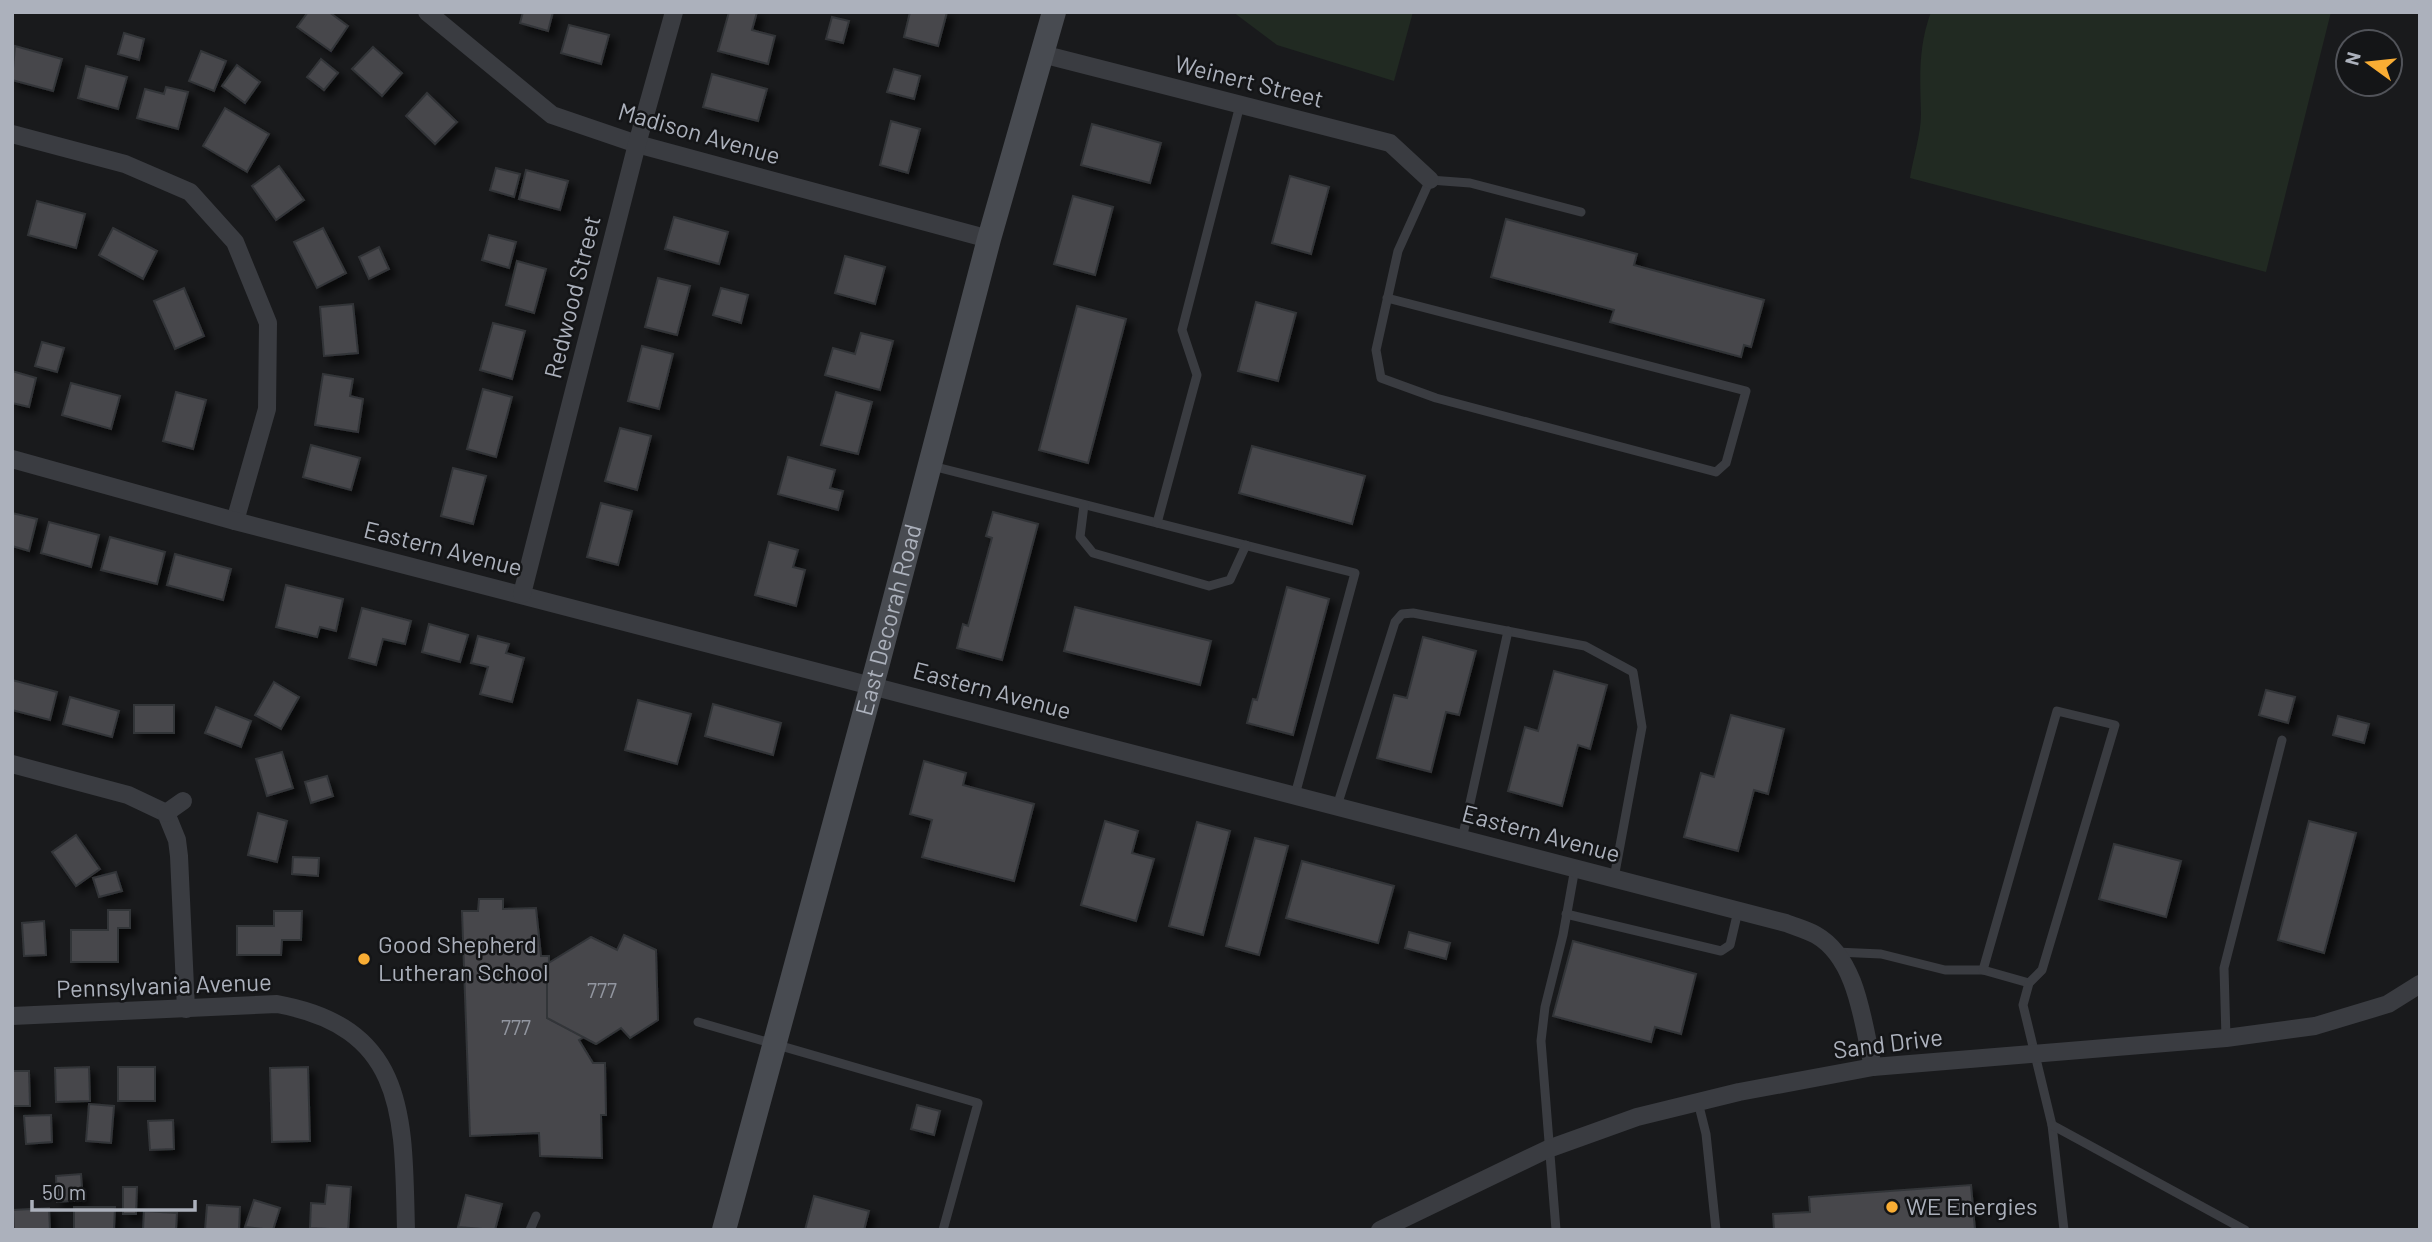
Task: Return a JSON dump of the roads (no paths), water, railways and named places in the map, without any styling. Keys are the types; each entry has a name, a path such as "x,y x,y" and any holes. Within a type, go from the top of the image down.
{"street":[{"name":"Madison Avenue","path":"427,12 552,115 637,144 989,239"},
{"name":"Redwood Street","path":"522,594 637,144 674,12"},
{"name":"East Decorah Road","path":"724,1230 873,685 989,239 1054,12"},
{"name":"Weinert Street","path":"1042,54 1390,143 1430,180"},
{"path":"12,134 125,164 190,192 235,242 268,323 267,409 235,521"},
{"name":"Eastern Avenue","path":"12,459 235,521 1614,878 1738,911 1817,936 1836,953 1854,989 1873,1067"},
{"path":"12,764 128,795 166,813 177,840 179,856 186,1009"},
{"path":"166,813 183,801"},
{"name":"Sand Drive","path":"1380,1230 1548,1149 1637,1117 1698,1102 1873,1067 2225,1038 2315,1026 2388,1004 2420,984"},
{"name":"Pennsylvania Avenue","path":"12,1016 277,1004 309,1010 358,1038 374,1055 388,1078 398,1107 403,1136 406,1230"}],"lane":[{"path":"1157,523 1197,375 1182,330 1240,105"},
{"path":"1387,298 1746,391 1726,463 1716,472 1436,398 1381,378 1376,350 1387,298 1398,251 1430,180 1470,183 1581,212"},
{"path":"930,466 1355,573 1295,795"},
{"path":"1084,505 1080,537 1093,553 1209,586 1230,580 1246,545"},
{"path":"1338,806 1395,622 1402,614 1413,613 1585,646 1633,672 1642,727 1614,878"},
{"path":"1462,839 1508,631"},
{"path":"1983,970 2057,711 2115,725 2042,970 2029,983 2023,1005 2052,1125 2064,1230"},
{"path":"2225,1038 2224,968 2282,740"},
{"path":"1556,1230 1541,1041 1545,1007 1575,868"},
{"path":"1566,914 1721,951 1730,945 1738,911"},
{"path":"1836,953 1881,954 1945,970 1983,970 2029,983"},
{"path":"698,1022 978,1103 943,1230"},
{"path":"1698,1102 1706,1134 1716,1230"},
{"path":"2052,1125 2245,1230"},
{"path":"530,1230 536,1216"}],"place":[{"name":"Good Shepherd Lutheran School","path":"364,959"},
{"name":"WE Energies","path":"1892,1207"}]}
